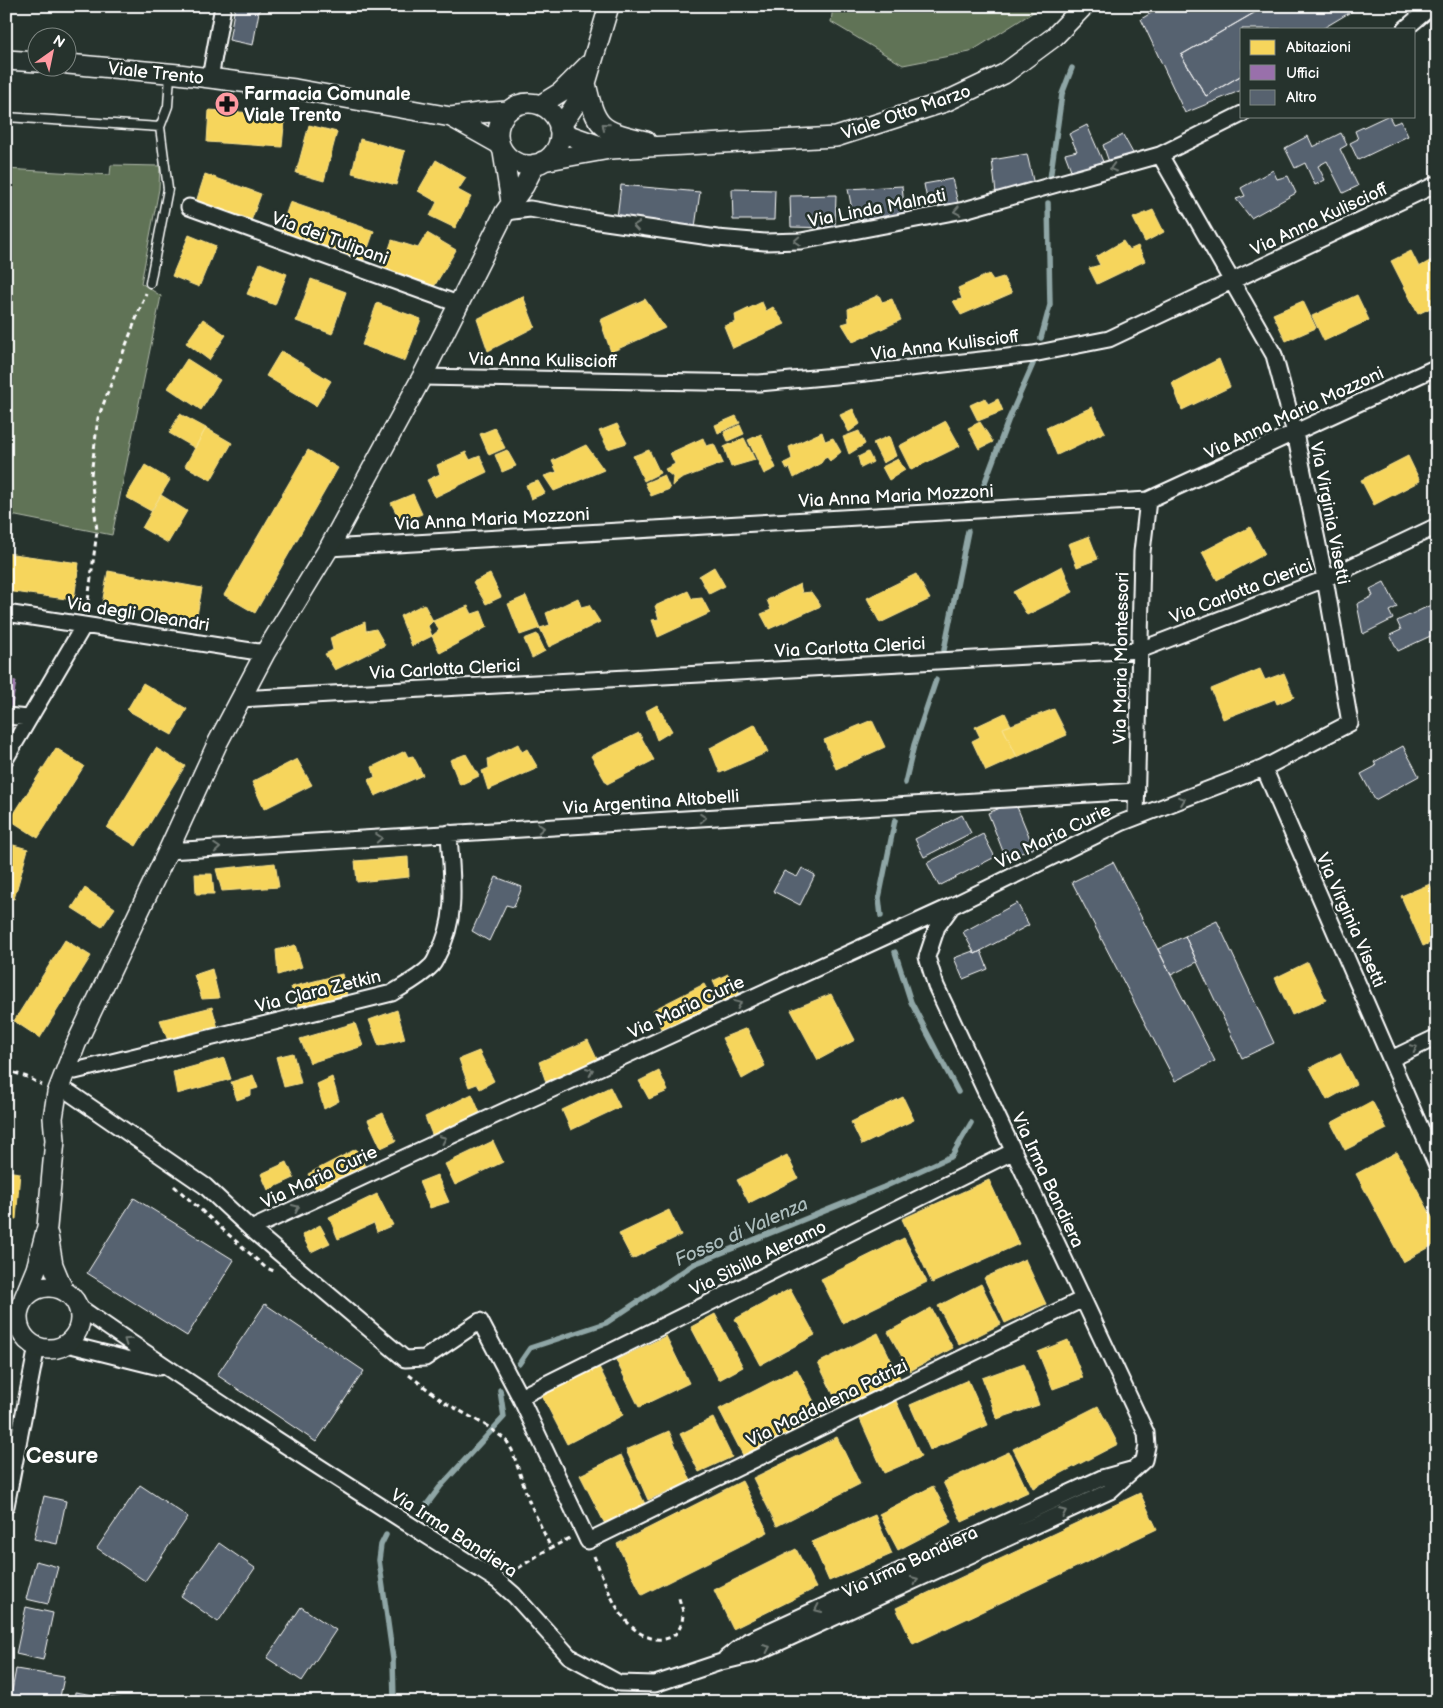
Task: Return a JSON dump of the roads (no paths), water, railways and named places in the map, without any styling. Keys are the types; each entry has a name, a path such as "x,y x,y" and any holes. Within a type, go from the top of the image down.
{"street":[{"path":"210,78 224,6"},
{"path":"24,1298 32,1291 42,1287 53,1286 63,1289 70,1294 79,1307 81,1317 80,1328 75,1337 67,1344 57,1348 47,1349 37,1346 29,1342 12,1318 24,1298 36,1269 47,1227 55,1140 76,1044 240,699 265,653 329,548 422,377 508,207 539,163 556,149 560,130 586,83 609,6"},
{"name":"Viale Otto Marzo","path":"539,163 610,149 836,137 945,102 1004,74 1054,37 1084,6"},
{"path":"1406,28 1432,6"},
{"path":"540,105 576,79 594,59"},
{"path":"6,60 28,61"},
{"name":"Viale Trento","path":"78,65 170,73 296,88 451,117 507,111"},
{"path":"586,83 591,107 600,123 613,133 667,145"},
{"path":"508,207 498,131 500,122 507,111 522,103 540,105 549,110 556,119 560,130"},
{"name":"Via Linda Malnati","path":"508,207 717,238 765,242 801,242 964,210 1160,155 1240,115"},
{"name":"Viale Trento","path":"451,117 501,148"},
{"name":"Viale Otto Marzo","path":"560,130 610,149"},
{"path":"501,148 518,163 526,165 539,163"},
{"name":"Via Virginia Visetti","path":"1136,817 1264,768 1350,723 1325,579 1295,433 1274,355 1160,155"},
{"name":"Via Anna Kuliscioff","path":"422,377 758,382 858,374 1033,354 1109,339 1437,184"},
{"name":"Via dei Tulipani","path":"189,207 458,304"},
{"name":"Via Anna Maria Mozzoni","path":"329,548 1148,500 1437,367"},
{"name":"Via Maria Montessori","path":"1136,817 1142,552 1148,500"},
{"name":"Via Carlotta Clerici","path":"240,699 1140,650 1325,579 1437,526"},
{"name":"Via degli Oleandri","path":"6,613 265,653"},
{"path":"6,758 84,625"},
{"path":"6,716 29,718"},
{"name":"Via Virginia Visetti","path":"1264,768 1437,1166"},
{"name":"Via Argentina Altobelli","path":"168,851 1137,791"},
{"name":"Via Maria Curie","path":"251,1229 533,1097 952,906 1136,817"},
{"name":"Via Clara Zetkin","path":"75,1071 392,993 419,978 432,965 444,943 450,923 452,907 449,833"},
{"name":"Via Irma Bandiera","path":"79,1307 167,1369 258,1429 498,1582 514,1595 569,1656 619,1683 655,1684 721,1662 748,1641 1102,1478 1134,1469 1144,1460 1147,1446 1146,1433 936,986 927,956 936,927 952,906"},
{"path":"1391,1059 1437,1037"},
{"path":"64,1093 75,1071 76,1044"},
{"name":"Via Maria Curie","path":"64,1093 204,1186 251,1229 405,1359 425,1358 480,1321 520,1397"},
{"name":"Via Sibilla Aleramo","path":"520,1397 1014,1152"},
{"path":"47,1227 53,1265 63,1289"},
{"name":"Via Maddalena Patrizi","path":"520,1397 585,1536 1083,1299"},
{"name":"Via Irma Bandiera","path":"67,1344 167,1369"},
{"path":"6,1506 37,1346"}],"lane":[{"path":"150,284 168,190 160,127 168,106 170,73"},
{"path":"6,117 160,127"}],"waterway":[{"name":"Fosso di Valenza","path":"1050,179 1062,94 1072,68"},
{"name":"Fosso di Valenza","path":"1041,338 1050,305 1048,203"},
{"name":"Fosso di Valenza","path":"979,498 1008,421 1033,364"},
{"name":"Fosso di Valenza","path":"944,650 968,531"},
{"name":"Fosso di Valenza","path":"905,783 914,745 936,680"},
{"name":"Fosso di Valenza","path":"881,916 879,898 895,820"},
{"name":"Fosso di Valenza","path":"895,952 911,1002 958,1092"},
{"name":"Fosso di Valenza","path":"519,1364 530,1348 606,1323 694,1264 884,1187 952,1156 971,1123"},
{"name":"Fosso di Valenza","path":"425,1507 440,1487 504,1417 500,1390"},
{"name":"Fosso di Valenza","path":"386,1535 381,1545 379,1560 393,1659 394,1702"}],"place":[{"name":"Farmacia Comunale Viale Trento","path":"227,104"}],"district":[{"name":"Cesure","path":"62,1455"}]}
